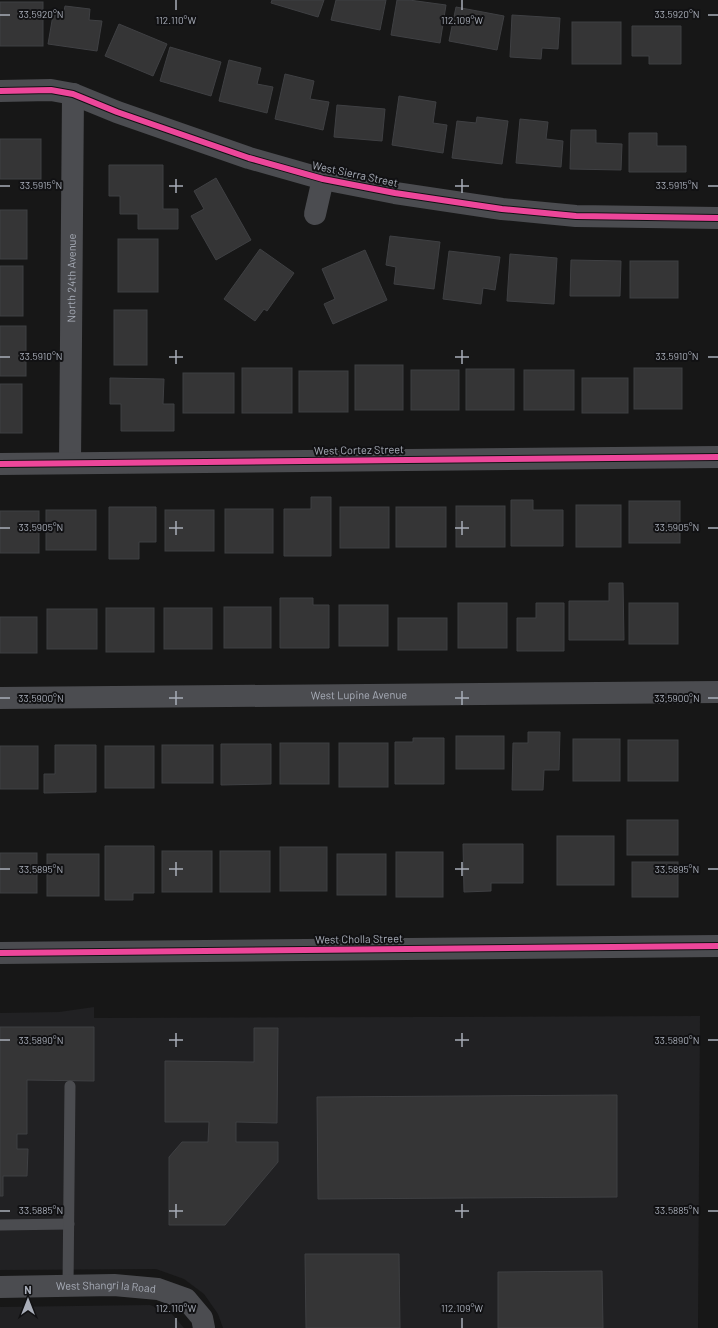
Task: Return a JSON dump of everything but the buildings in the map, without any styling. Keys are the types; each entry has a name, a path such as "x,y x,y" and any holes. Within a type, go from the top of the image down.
{"street":[{"name":"West Sierra Street","path":"0,90 51,90 73,94 117,112 248,158 323,179 395,193 502,209 576,216 718,218"},
{"name":"North 24th Avenue","path":"70,463 73,94"},
{"name":"West Sierra Street","path":"315,214 323,179"},
{"name":"West Cortez Street","path":"0,464 718,457"},
{"name":"West Lupine Avenue","path":"0,698 718,692"},
{"name":"West Cholla Street","path":"0,953 718,946"},
{"name":"West Shangri la Road","path":"0,1287 114,1286 158,1289 186,1299 202,1318 204,1328"}],"lane":[{"path":"68,1286 70,1086"},
{"path":"0,1225 69,1224"}],"shaded area":[{"path":"94,1007 94,1018 700,1016 698,1328 223,1328 218,1314 204,1294 184,1279 156,1269 0,1270 0,1013 59,1012"},
{"path":"150,1305 171,1313 184,1328 0,1328 0,1307"}],"cycle path":[{"path":"0,91 51,90 73,94 117,112 249,158 323,179 395,193 502,209 576,216 718,218"},
{"path":"0,464 718,457"},
{"path":"0,953 718,946"}]}
